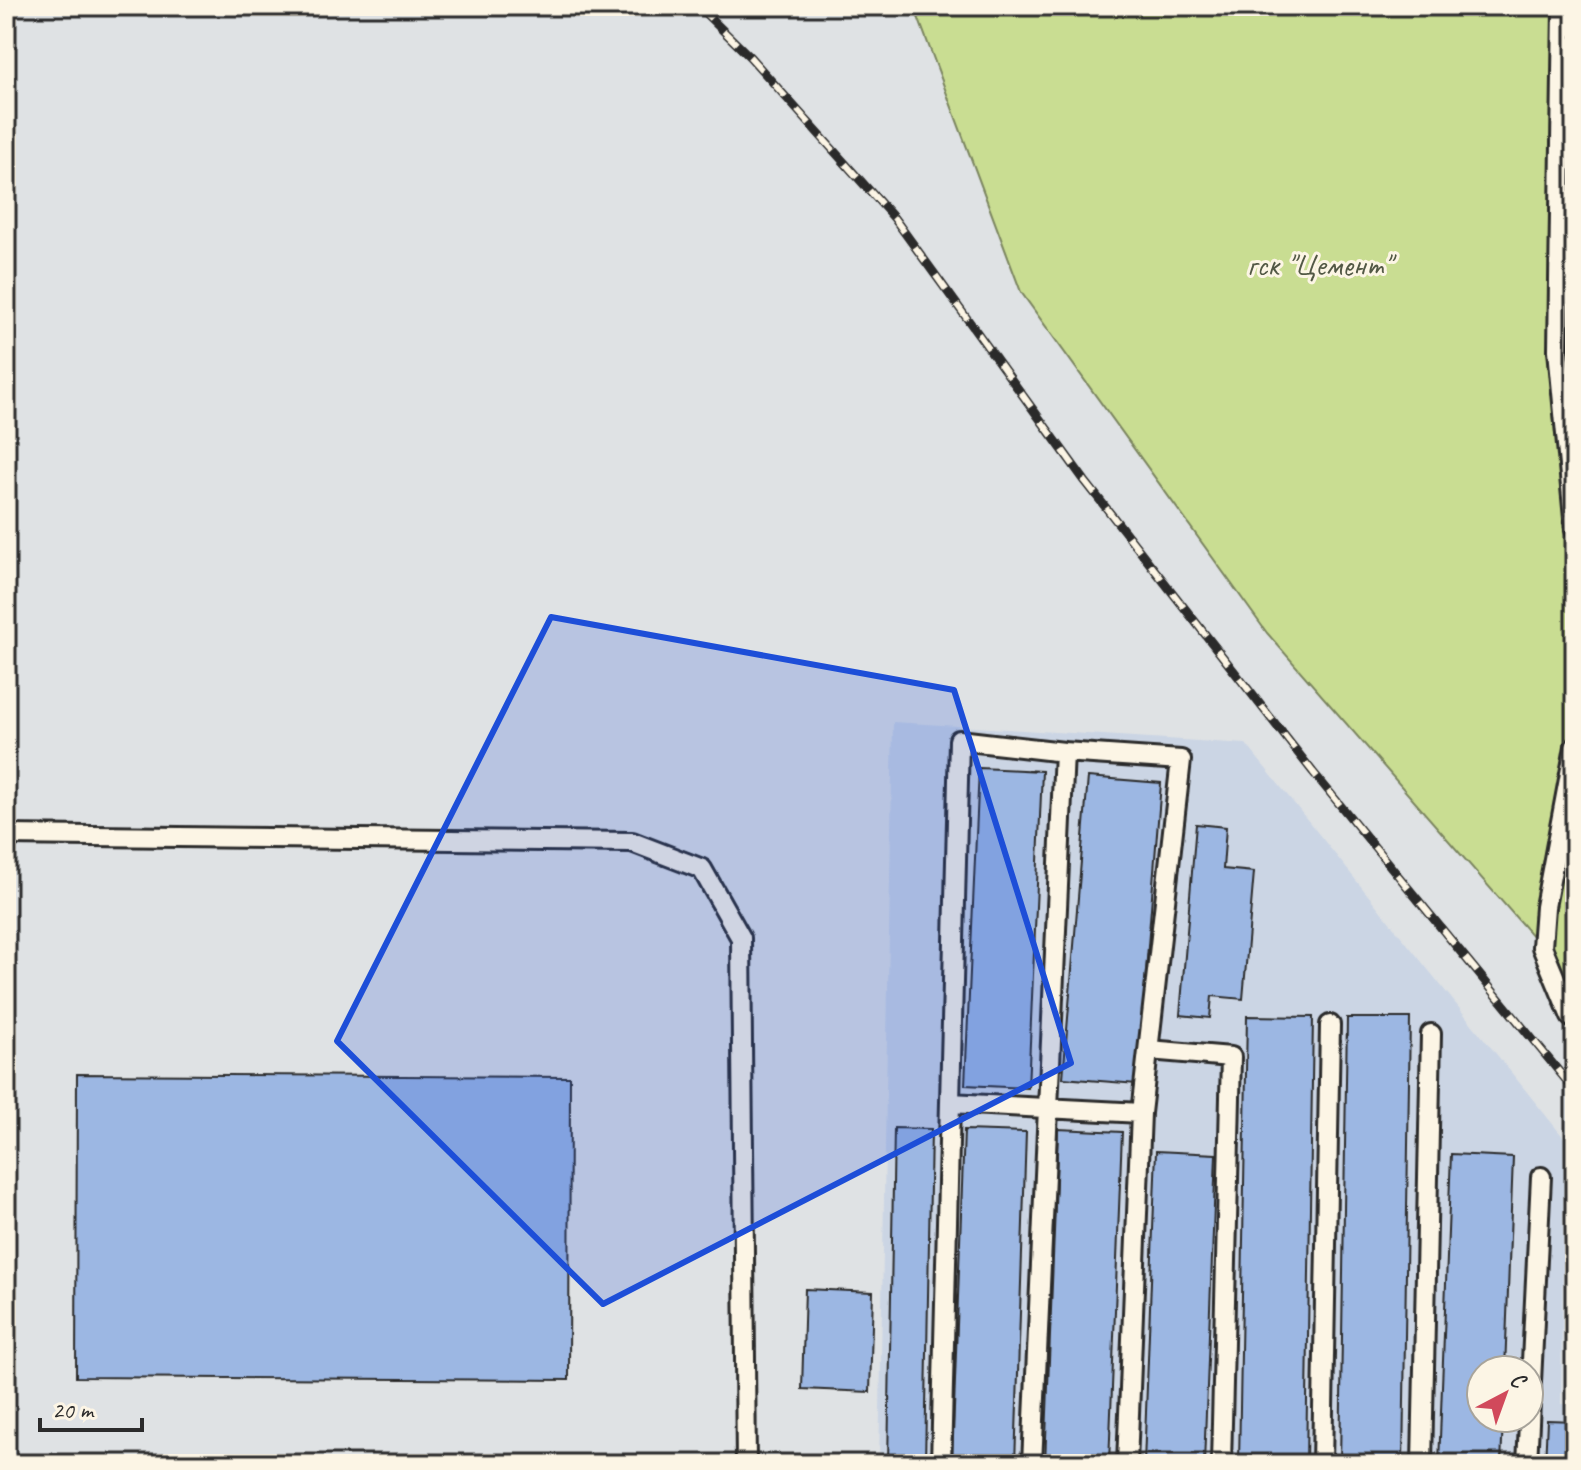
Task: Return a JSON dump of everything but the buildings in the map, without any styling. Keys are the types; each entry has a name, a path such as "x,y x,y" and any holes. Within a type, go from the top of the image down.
{"lane":[{"path":"1563,6 1558,350 1575,529"},
{"path":"941,1464 959,740 1064,752 1181,760 1141,1113 1127,1464"},
{"path":"1575,747 1545,907 1542,947 1571,1017 1575,1019"},
{"path":"1032,1464 1064,752"},
{"path":"6,835 632,842 702,869 741,938 746,1464"},
{"path":"1322,1464 1330,1025"},
{"path":"1422,1464 1431,1034"},
{"path":"1149,1050 1231,1057 1221,1464"},
{"path":"950,1103 1046,1105 1141,1113"},
{"path":"1527,1464 1541,1177"}],"highlighted area":[{"path":"551,617 954,690 1071,1063 603,1304 337,1041"}],"shaded area":[{"path":"893,722 1246,744 1564,1138 1561,1404 1575,1406 1575,1464 879,1464"}],"green space":[{"name":"гск \"Цемент\"","path":"914,6 1575,6 1575,1019 1541,946 1267,633 1021,292"}],"railway":[{"path":"698,6 750,57 894,218 1085,481 1313,772 1575,1091"}]}
